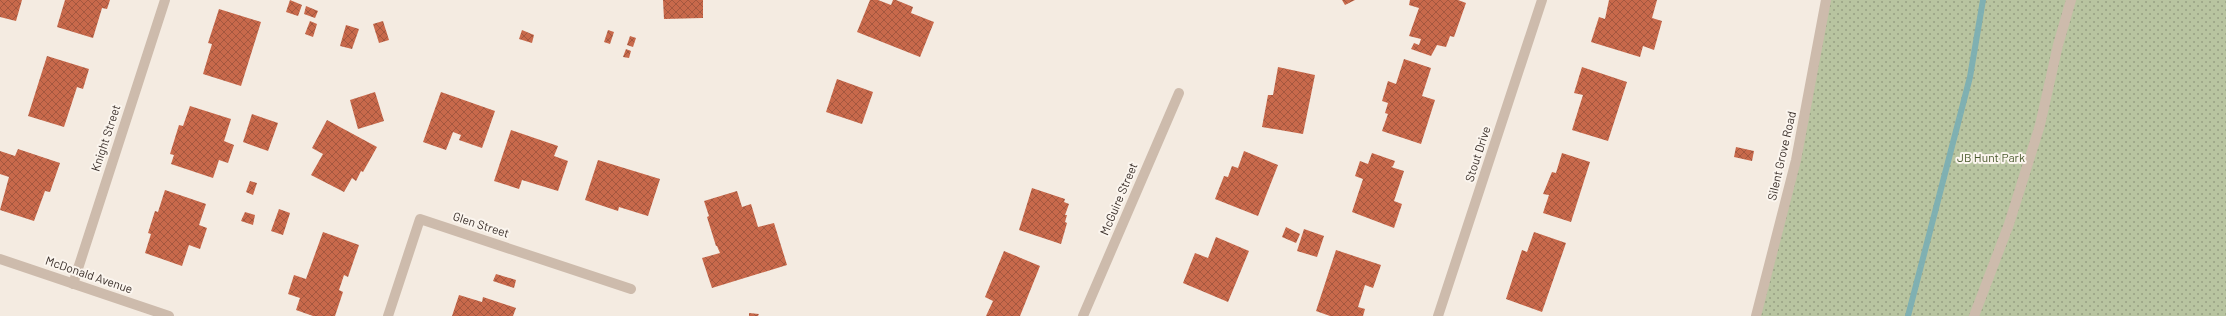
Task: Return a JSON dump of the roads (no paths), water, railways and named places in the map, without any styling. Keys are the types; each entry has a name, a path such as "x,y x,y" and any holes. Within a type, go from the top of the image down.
{"street":[{"name":"Knight Street","path":"73,284 165,0"},
{"name":"Stout Drive","path":"1438,316 1542,0"},
{"name":"Silent Grove Road","path":"1756,316 1796,160 1826,0"},
{"path":"1974,316 2009,224 2040,125 2058,45 2071,0"},
{"name":"McGuire Street","path":"1084,316 1179,93"},
{"name":"Glen Street","path":"388,316 420,219 631,289"},
{"name":"McDonald Avenue","path":"0,259 169,316"}],"waterway":[{"path":"1908,316 1970,77 1983,0"}],"park label":[{"name":"JB Hunt Park","path":"1991,158"}]}
